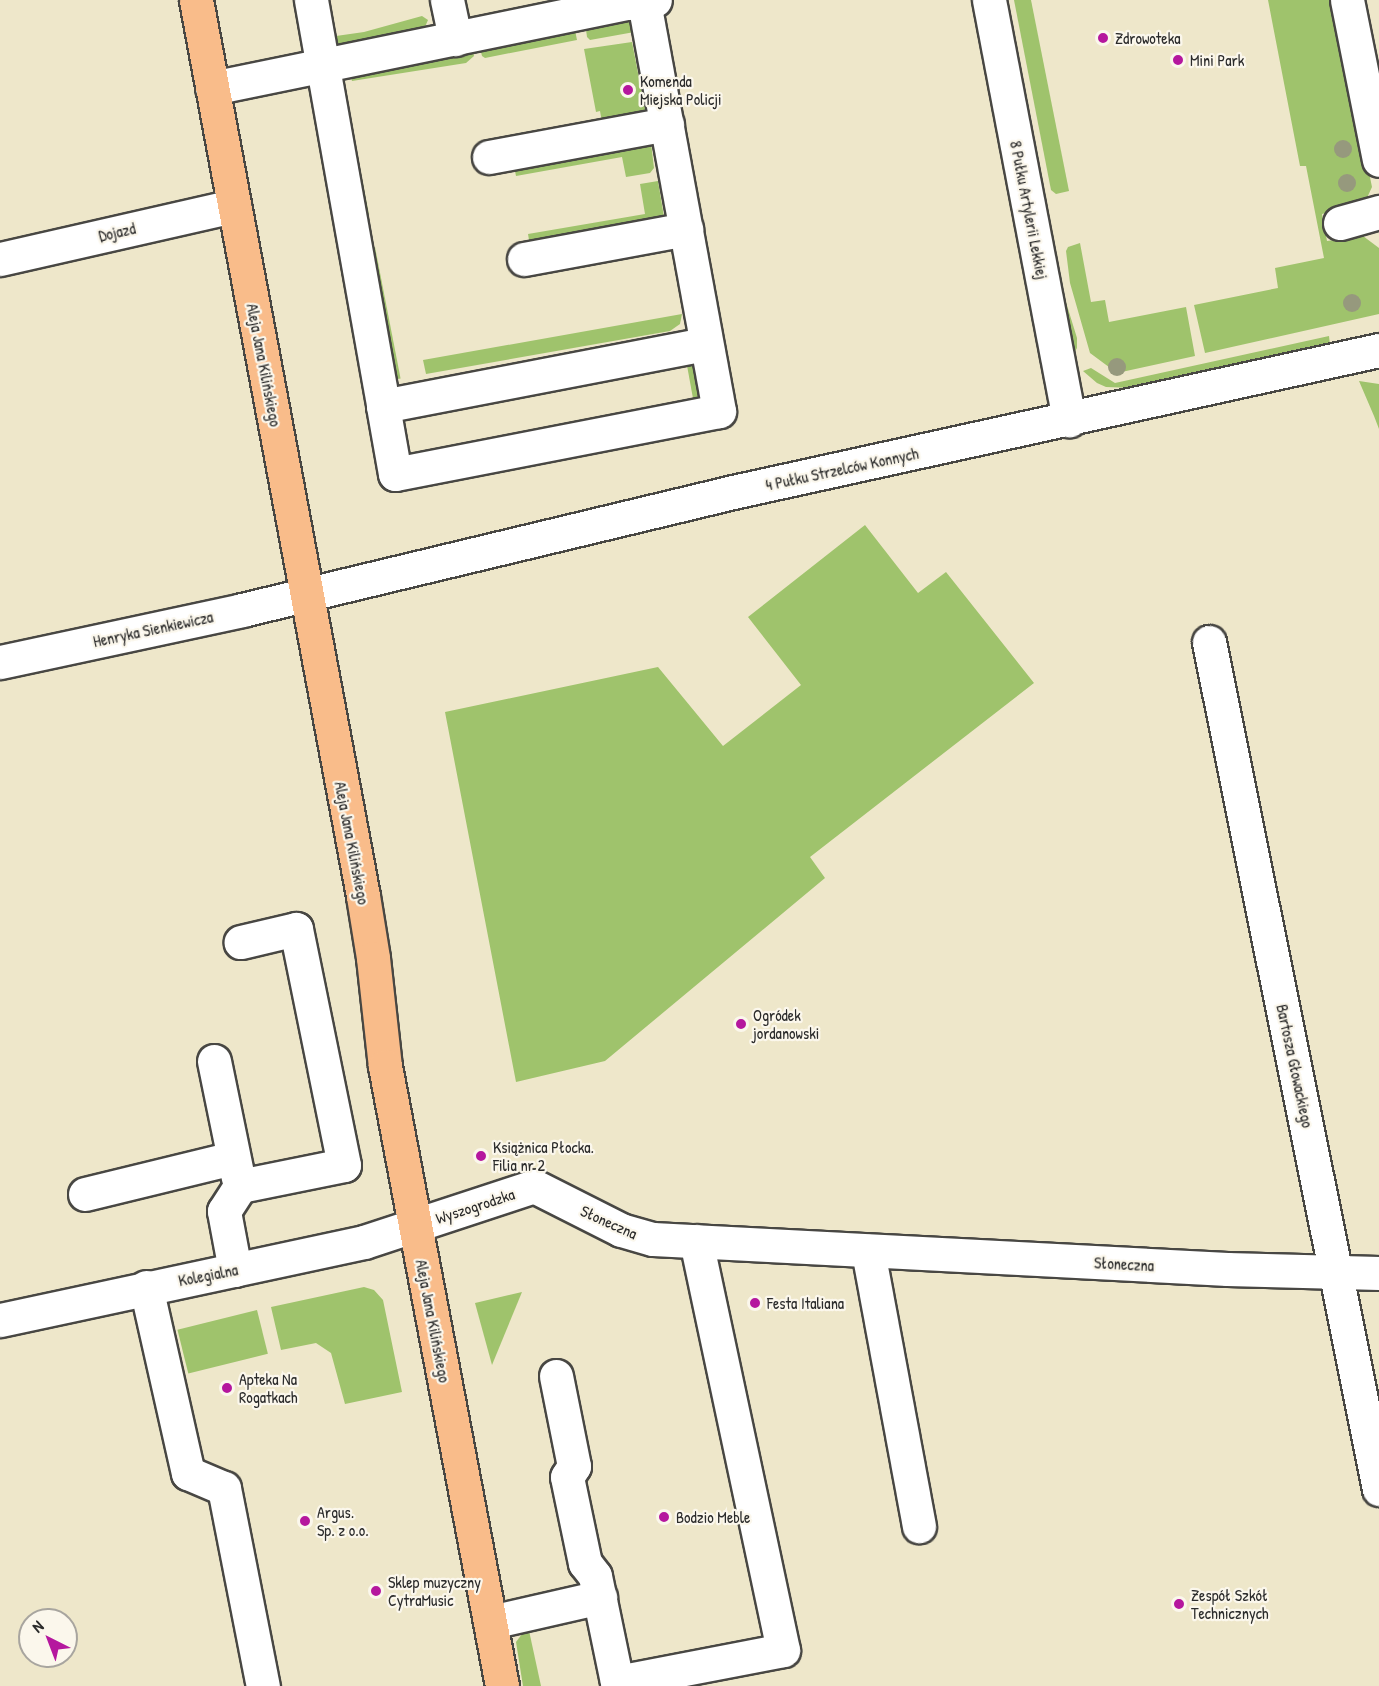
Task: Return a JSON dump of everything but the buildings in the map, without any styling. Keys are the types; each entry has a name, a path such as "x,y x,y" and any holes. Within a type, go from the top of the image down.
{"main road":[{"name":"Aleja Jana Kilińskiego","path":"195,0 368,927 385,1066 502,1686"}],"street":[{"path":"212,88 322,66 644,1 719,411 395,474 322,66 311,0"},
{"path":"447,0 455,39"},
{"name":"8 Pułku Artylerii Lekkiej","path":"989,0 1069,420"},
{"path":"1347,0 1379,160"},
{"path":"489,157 667,124"},
{"name":"Dojazd","path":"0,259 234,206"},
{"path":"1340,223 1379,212"},
{"path":"524,259 686,229"},
{"path":"383,406 706,344"},
{"name":"4 Pułku Strzelców Konnych","path":"307,594 733,492 1069,420 1379,350"},
{"name":"Henryka Sienkiewicza","path":"0,662 307,594"},
{"name":"Bartosza Głowackiego","path":"1209,642 1379,1489"},
{"path":"85,1194 236,1172 344,1165 296,929 241,942"},
{"path":"214,1061 236,1172 224,1211 235,1270"},
{"name":"Wyszogrodzka","path":"415,1225 534,1186"},
{"name":"Słoneczna","path":"534,1186 636,1235 696,1241 868,1251 1337,1274 1379,1273"},
{"name":"Kolegialna","path":"0,1320 364,1242 415,1225"},
{"path":"556,1376 574,1466 567,1477 585,1563 595,1576 617,1682 783,1650 696,1241"},
{"path":"868,1251 919,1526"},
{"path":"146,1287 188,1473 224,1488 262,1686"},
{"path":"491,1622 600,1597"}],"green space":[{"path":"1002,0 1007,0 1047,205 1043,202"},
{"path":"1014,0 1031,0 1069,191 1056,194 1051,190"},
{"path":"1268,0 1334,0 1372,187 1366,200 1349,208 1322,214 1327,241 1363,236 1379,248 1379,314 1205,353 1194,305 1278,288 1275,268 1324,258 1306,166 1300,166"},
{"path":"422,16 428,20 424,29 340,48 331,42 336,36 364,32"},
{"path":"616,16 633,20 640,31 590,40 587,37 585,22"},
{"path":"574,25 577,40 485,58 482,56 479,44"},
{"path":"632,42 646,114 603,128 600,111 596,112 584,49"},
{"path":"472,46 474,56 466,63 352,81 351,78 399,68 406,61"},
{"path":"344,86 369,215 362,216 337,87"},
{"path":"651,143 654,168 650,173 626,177 622,157 516,176 513,161"},
{"path":"658,181 664,217 530,246 528,234 645,214 640,184"},
{"path":"1052,241 1061,286 1077,338 1077,348 1073,355 1051,249"},
{"path":"1080,243 1091,302 1105,300 1109,322 1186,307 1195,356 1117,373 1090,353 1070,283 1066,251 1068,247"},
{"path":"375,247 401,379 394,380 368,248"},
{"path":"682,314 680,324 670,331 426,374 423,360"},
{"path":"1329,336 1330,345 1134,388 1106,387 1097,383 1083,371 1091,368 1115,383"},
{"path":"686,360 696,364 706,395 694,404"},
{"path":"1359,381 1379,384 1379,429 1374,416"},
{"path":"865,525 918,593 946,572 1034,683 810,857 825,878 605,1061 516,1082 445,712 658,667 723,746 801,685 748,617"},
{"path":"364,1287 374,1290 383,1300 402,1392 345,1404 331,1353 316,1343 281,1350 271,1307"},
{"path":"522,1292 492,1365 475,1303"},
{"path":"257,1310 268,1354 188,1374 177,1330"},
{"path":"528,1626 541,1686 523,1686 516,1642"}],"place":[{"name":"Zdrowoteka","path":"1103,38"},
{"name":"Mini Park","path":"1178,60"},
{"name":"Komenda Miejska Policji","path":"628,90"},
{"name":"Ogródek jordanowski","path":"741,1024"},
{"name":"Książnica Płocka. Filia nr 2","path":"481,1156"},
{"name":"Festa Italiana","path":"755,1303"},
{"name":"Apteka Na Rogatkach","path":"227,1388"},
{"name":"Bodzio Meble","path":"664,1517"},
{"name":"Argus. Sp. z o.o.","path":"305,1521"},
{"name":"Sklep muzyczny CytraMusic","path":"376,1591"},
{"name":"Zespół Szkół Technicznych","path":"1179,1604"}]}
